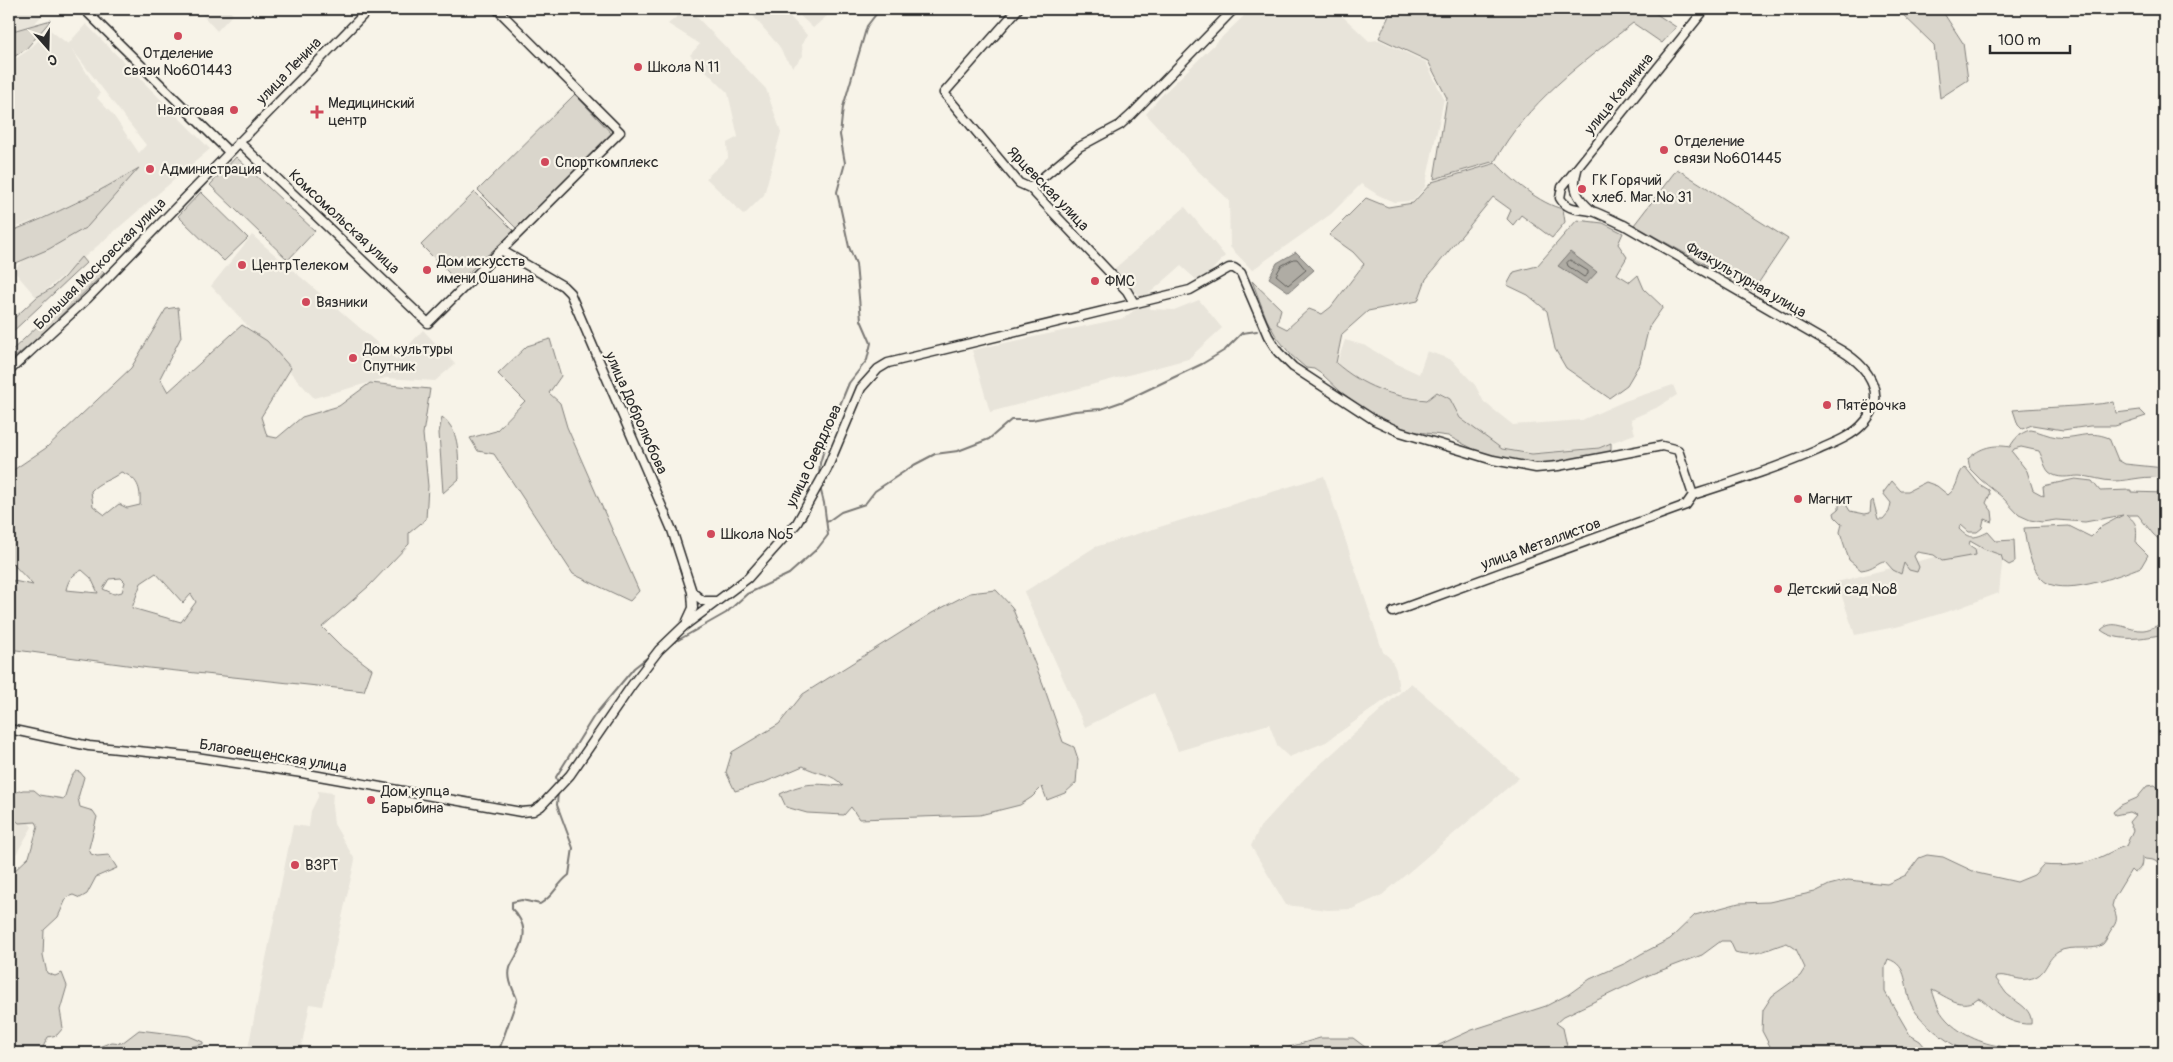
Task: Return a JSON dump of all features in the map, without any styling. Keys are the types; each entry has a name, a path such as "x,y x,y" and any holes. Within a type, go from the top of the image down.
{"main road":[{"path":"84,9 229,152"},
{"name":"улица Ленина","path":"229,152 369,9"},
{"path":"497,9 620,132 501,250"},
{"name":"Ярцевская улица","path":"1018,9 944,92 1019,183 1030,188 1127,291 1134,303"},
{"path":"1030,188 1079,147 1120,125 1131,116 1234,9"},
{"name":"улица Калинина","path":"1560,198 1559,193 1565,183 1706,9"},
{"name":"Комсомольская улица","path":"239,142 428,323 501,250"},
{"name":"Большая Московская улица","path":"9,371 88,298 229,152"},
{"path":"1565,183 1569,182 1574,185 1578,168"},
{"name":"Физкультурная улица","path":"1574,185 1578,198 1592,212"},
{"name":"Физкультурная улица","path":"1560,198 1566,206 1592,212 1624,225 1842,351 1861,365 1870,377 1875,393 1872,409 1862,425 1851,434 1796,460 1760,474 1693,494"},
{"path":"1578,210 1586,205"},
{"name":"улица Добролюбова","path":"501,250 563,286 570,293 672,530 692,592"},
{"name":"улица Свердлова","path":"533,811 541,806 570,775 632,685 659,650 684,626 748,578 797,523 827,469 861,388 878,369 888,363 1198,287 1229,268 1234,268 1241,273 1268,336 1278,352 1293,367 1374,420 1400,432 1448,447 1493,460 1536,468 1558,466 1662,446 1678,450 1693,494"},
{"name":"улица Металлистов","path":"1392,612 1686,505 1693,494"},
{"path":"692,592 703,601 719,600"},
{"path":"684,626 693,608 692,592"},
{"name":"Благовещенская улица","path":"9,729 89,746 196,757 302,773 521,812 533,811"}],"shaded area":[{"path":"9,9 48,9 33,25 9,32"},
{"path":"197,9 227,9 233,14 217,31"},
{"path":"686,9 689,9 766,89 781,132 764,195 744,215 706,178 728,158 727,143 738,137 728,93 690,55 700,44 668,24"},
{"path":"747,9 783,9 807,35 802,45 803,56 793,67 785,58 779,46"},
{"path":"793,9 835,9 813,28"},
{"path":"1251,9 1335,9 1369,41 1379,40 1426,62 1444,99 1425,187 1413,201 1394,202 1378,195 1361,184 1331,214 1252,270 1230,247 1229,200 1196,169 1146,114 1161,96"},
{"path":"1392,9 1649,9 1676,27 1662,43 1633,23 1575,69 1539,102 1522,121 1495,161 1434,179 1447,98 1428,61 1379,38"},
{"path":"1897,9 1941,9 1963,43 1968,80 1940,98 1934,45"},
{"path":"51,20 26,49 9,60 9,32"},
{"path":"86,24 210,149 37,298 13,270 105,184 94,193 54,213 9,230 9,63 27,51 50,30 68,44","holes":["71,48 146,145 139,153 113,115 97,98 100,94"]},
{"name":"Спорткомплекс","path":"575,94 613,135 516,228 478,190"},
{"path":"236,157 315,231 288,260 210,185"},
{"path":"1496,163 1518,184 1536,197 1563,209 1565,222 1552,238 1521,215 1513,225 1507,219 1511,210 1493,197 1426,279 1418,301 1368,311 1342,334 1336,363 1356,378 1390,393 1427,400 1437,392 1450,399 1460,418 1502,449 1532,454 1599,448 1611,443 1611,452 1604,456 1536,467 1493,459 1448,436 1403,430 1374,416 1341,392 1323,375 1314,369 1306,368 1291,355 1276,336 1267,320 1252,281 1281,309 1277,324 1287,329 1309,309 1322,314 1331,307 1364,264 1353,252 1329,235 1366,198 1388,207 1413,203 1432,182"},
{"path":"139,168 87,227 49,249 9,266 9,232 76,203"},
{"path":"1677,169 1788,239 1753,291 1634,225"},
{"path":"201,192 248,238 224,261 178,216"},
{"path":"475,192 514,231 458,282 421,245"},
{"path":"1185,207 1225,256 1200,283 1181,266 1143,299 1113,270"},
{"path":"1577,220 1603,223 1623,233 1618,244 1627,257 1617,274 1630,282 1638,275 1644,289 1663,307 1649,327 1640,363 1627,385 1609,398 1566,368 1555,349 1547,311 1528,295 1507,285 1514,272 1537,266"},
{"path":"252,235 396,359 423,330 455,364 435,381 386,378 314,398 211,286"},
{"path":"81,257 86,263 9,335 9,323 37,297 52,288 64,277"},
{"path":"100,268 104,273 37,339 9,362 9,353"},
{"path":"1199,300 1222,328 1188,359 990,412 972,350 1124,318 1144,303 1151,309 1174,310"},
{"path":"178,307 181,337 160,378 168,392 242,325 267,341 291,368 261,417 267,436 277,438 302,417 339,406 370,383 430,389 423,434 428,486 426,519 409,533 409,544 369,586 322,627 340,645 372,669 364,691 149,668 9,649 9,580 33,585 12,563 9,566 9,473 46,448 131,368 166,309","holes":["121,472 127,474 135,481 139,489 140,505 127,508 119,504 105,515 93,506 91,491","82,570 91,578 98,593 66,590 73,576","156,573 183,603 191,594 196,602 181,622 132,608 141,583","121,578 125,582 122,592 114,594 103,589 109,579"]},
{"path":"550,339 561,376 549,393 560,403 567,427 639,591 630,601 573,574 494,454 478,451 470,438 496,431 525,401 498,374 527,346"},
{"path":"1345,340 1366,346 1393,362 1419,374 1427,351 1452,360 1475,385 1484,402 1513,425 1582,420 1625,401 1673,385 1677,395 1656,408 1631,419 1635,434 1599,447 1532,453 1502,448 1481,435 1461,418 1450,399 1438,391 1428,399 1410,397 1374,388 1352,376 1337,363"},
{"path":"2114,402 2116,413 2140,410 2146,416 2115,426 2090,426 2063,430 2032,425 2022,429 2018,425 2013,410 2076,406"},
{"path":"442,417 453,430 455,437 459,479 443,493 439,433"},
{"path":"2030,430 2064,438 2094,434 2101,435 2109,438 2118,460 2125,464 2164,468 2164,479 2145,477 2114,481 2083,476 2060,477 2047,470 2039,451 2021,447 2014,449 2012,452 2027,471 2033,490 2044,496 2043,486 2075,479 2092,481 2100,491 2131,490 2131,492 2164,493 2164,544 2153,534 2138,515 2126,515 2135,523 2136,543 2148,555 2141,567 2105,580 2075,586 2061,587 2050,584 2041,578 2031,561 2024,528 2069,526 2091,537 2101,527 2123,515 2085,522 2056,520 2042,522 2030,520 2019,515 1970,469 1968,459 1977,452 1993,446 2010,447 2018,436"},
{"path":"1965,467 1979,484 1989,490 1990,494 1986,503 1992,511 1993,520 1992,522 1984,519 1982,528 1977,532 1969,532 1961,525 1959,529 1966,535 1973,537 1988,532 1996,541 2014,540 2015,562 2009,565 2003,561 2001,555 1984,549 1970,541 1969,545 1975,549 1976,555 1942,561 1934,555 1917,552 1914,556 1919,567 1917,572 1909,570 1904,563 1901,574 1893,570 1885,561 1861,570 1849,560 1840,532 1842,524 1835,517 1834,513 1839,509 1839,504 1844,501 1850,511 1865,514 1870,513 1873,500 1878,519 1883,519 1889,512 1891,503 1883,493 1892,481 1901,491 1908,491 1926,482 1937,486 1948,495 1952,492 1960,473"},
{"path":"1324,476 1383,652 1391,659 1396,670 1399,690 1326,742 1289,757 1278,747 1269,724 1178,751 1154,693 1085,727 1024,592 1095,547"},
{"path":"2004,545 1999,593 1959,608 1900,626 1855,635 1837,582 1965,549"},
{"path":"996,590 1012,607 1043,684 1063,742 1074,747 1078,759 1076,783 1065,793 1047,800 1042,787 1020,805 980,815 859,819 851,807 844,815 807,813 786,807 780,794 797,787 811,784 843,786 829,776 803,766 763,783 735,791 726,772 732,752 779,724 803,694 932,613 970,593"},
{"path":"2164,623 2164,634 2140,638 2115,637 2101,630 2110,625 2115,625 2143,630"},
{"path":"1411,683 1519,778 1382,895 1352,909 1328,910 1286,905 1251,846 1260,827 1305,778"},
{"path":"76,771 80,772 84,777 78,798 80,807 93,811 97,817 89,848 91,854 97,856 109,855 117,868 96,877 87,894 80,898 73,895 67,897 58,917 44,930 43,955 47,973 55,976 62,973 67,986 60,1010 63,1028 57,1035 48,1037 40,1053 9,1053 9,883 11,874 29,857 38,826 36,822 19,823 9,814 9,800 13,793 23,790 34,790 40,795 64,799 71,777"},
{"path":"2155,785 2162,791 2164,790 2164,860 2159,863 2145,859 2142,856 2140,868 2134,873 2131,870 2114,898 2112,906 2116,921 2103,944 2094,948 2069,948 2058,952 2050,960 2043,972 2028,979 1997,976 1996,979 2006,993 2027,1010 2031,1018 2031,1024 2015,1022 2005,1018 1978,998 1972,1002 1955,1002 1932,990 1943,1016 1956,1028 1970,1037 1994,1045 2011,1048 2020,1053 1973,1053 1947,1041 1915,1011 1909,998 1903,972 1895,962 1888,959 1885,967 1885,992 1910,1035 1920,1041 1930,1053 1773,1052 1762,1031 1763,1010 1772,996 1800,976 1805,968 1796,949 1787,943 1762,952 1742,954 1735,952 1730,941 1721,941 1702,955 1649,975 1564,1016 1556,1023 1563,1028 1567,1046 1557,1053 1429,1053 1439,1045 1472,1030 1546,1006 1569,994 1590,979 1626,963 1670,939 1695,915 1739,903 1769,902 1815,892 1829,885 1848,880 1887,884 1906,875 1919,858 1927,855 1943,857 1977,873 2017,882 2034,875 2043,865 2059,866 2090,861 2126,846 2133,830 2129,822 2135,815 2129,812 2115,815 2113,812 2121,805 2137,798 2147,786"},
{"path":"318,791 333,793 334,824 355,860 322,1006 310,1004 300,1053 247,1053 293,825 309,827 311,811 318,797"},
{"path":"9,812 23,814 32,827 15,856 9,857"},
{"path":"139,1030 189,1036 203,1042 203,1044 184,1048 180,1053 60,1053 66,1049 96,1048 112,1042 122,1043"},
{"path":"1320,1038 1353,1038 1373,1053 1278,1053 1283,1049"}],"water":[{"path":"1296,252 1314,270 1289,292 1269,278 1277,263"},
{"path":"1570,252 1597,272 1586,284 1558,266"}],"waterway":[{"path":"819,477 820,463 830,429 849,383 867,360 871,343 861,320 856,264 849,247 837,192 845,163 840,135 843,107 867,26 880,9"},
{"path":"827,522 841,512 865,504 875,491 914,465 935,454 958,451 989,439 1011,420 1032,420 1075,411 1101,409 1124,401 1202,364 1225,350 1242,333 1257,331"},
{"path":"666,647 726,613 747,594 789,574 818,548 828,535 820,487"},
{"path":"558,784 556,777 594,716 634,668 653,653"},
{"path":"498,1053 517,999 509,972 524,936 520,920 512,909 512,902 522,900 540,904 569,875 573,848 557,805 558,791"}],"place":[{"name":"Отделение связи №601443","path":"178,36"},
{"name":"Школа N 11","path":"638,67"},
{"name":"Налоговая","path":"234,110"},
{"name":"Медицинский центр","path":"317,112"},
{"name":"Отделение связи №601445","path":"1664,150"},
{"name":"Спорткомплекс","path":"545,162"},
{"name":"Администрация","path":"150,169"},
{"name":"ГК Горячий хлеб. Маг.№ 31","path":"1582,189"},
{"name":"ЦентрТелеком","path":"242,265"},
{"name":"Дом искусств имени Ошанина","path":"427,270"},
{"name":"ФМС","path":"1095,281"},
{"name":"Вязники","path":"306,302"},
{"name":"Дом культуры Спутник","path":"353,358"},
{"name":"Пятёрочка","path":"1827,405"},
{"name":"Магнит","path":"1798,499"},
{"name":"Школа №5","path":"711,534"},
{"name":"Детский сад №8","path":"1778,589"},
{"name":"Дом купца Барыбина","path":"371,800"},
{"name":"ВЗРТ","path":"295,865"}]}
